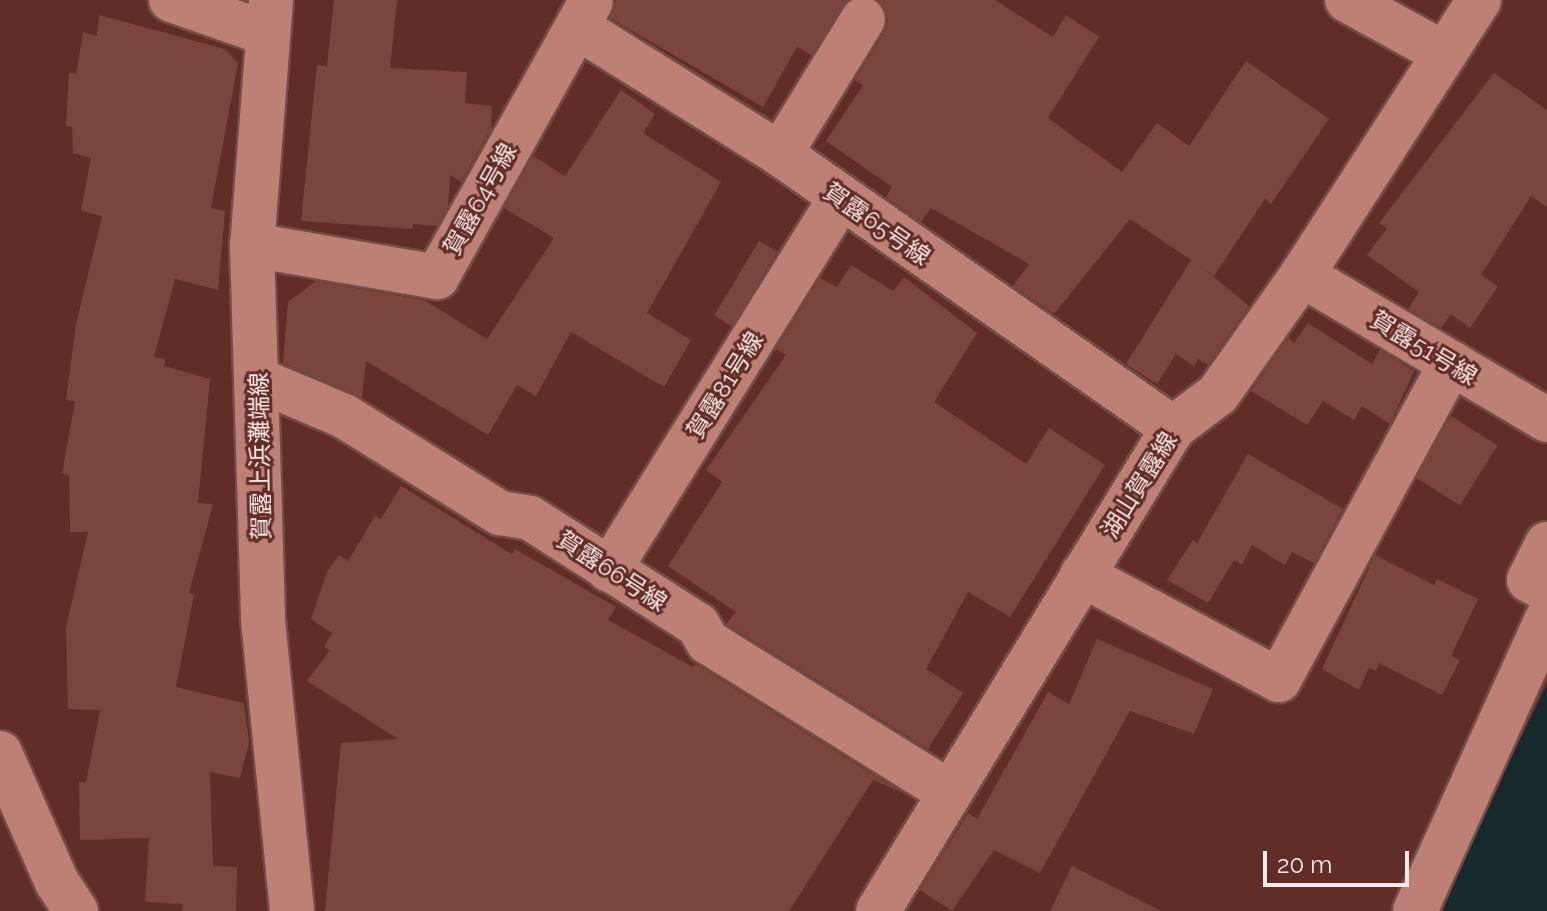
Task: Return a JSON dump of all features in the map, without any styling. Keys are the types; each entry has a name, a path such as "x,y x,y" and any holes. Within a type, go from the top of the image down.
{"street":[{"path":"171,0 268,17"},
{"path":"1347,0 1443,53"},
{"name":"湖山賀露線","path":"878,911 1173,428 1218,394 1302,275 1479,0"},
{"name":"賀露65号線","path":"585,13 840,199 1173,428"},
{"name":"賀露64号線","path":"252,245 437,277 585,13"},
{"name":"賀露上浜灘端線","path":"268,17 252,245 259,380 263,620 292,911"},
{"path":"780,154 863,19"},
{"name":"賀露81号線","path":"609,570 840,199"},
{"name":"賀露51号線","path":"1302,275 1547,420"},
{"path":"1082,575 1279,680 1451,363"},
{"name":"賀露66号線","path":"259,380 344,416 500,513 530,518 698,625 708,642 949,792"},
{"path":"1547,544 1529,580 1547,590"},
{"path":"1415,911 1547,619"},
{"path":"0,753 57,882 76,911"}],"water":[{"path":"1547,685 1547,911 1443,911 1478,824"}],"building":[{"path":"334,0 397,0 390,68 467,72 465,103 492,106 491,129 461,182 450,175 448,207 437,226 413,224 413,229 301,221 317,65 327,66"},
{"path":"616,0 848,0 811,55 797,47 763,107 610,18"},
{"path":"878,0 995,0 1053,37 1066,15 1099,37 1048,118 1122,172 1157,123 1189,146 1246,61 1329,119 1271,204 1265,199 1214,276 1203,268 1249,306 1208,365 1198,359 1194,366 1176,354 1157,384 1126,364 1191,260 1130,219 1054,314 1013,286 1029,264 931,208 921,222 886,197 892,187 826,141 863,85 855,80 885,31 888,19"},
{"path":"99,15 225,49 238,63 211,208 225,211 218,290 175,279 154,357 165,359 164,366 210,379 198,503 213,504 189,593 194,595 176,687 244,703 249,742 240,778 210,772 213,866 237,867 236,911 182,911 183,904 145,902 149,838 80,840 79,782 86,782 100,710 68,709 66,627 88,532 70,532 69,475 62,474 75,401 66,400 76,324 102,216 81,211 91,158 73,153 72,127 66,126 69,73 76,74 83,32 97,36"},
{"path":"1494,73 1547,110 1547,207 1531,196 1481,275 1498,286 1470,328 1451,314 1441,328 1408,309 1419,292 1367,255 1387,228 1379,223"},
{"path":"621,90 655,114 643,133 721,182 647,313 691,340 664,387 571,332 536,396 517,385 488,435 366,361 362,398 283,363 288,302 316,281 424,300 487,339 554,238 504,208 533,156 565,176"},
{"path":"759,241 777,252 732,326 714,316"},
{"path":"851,265 893,291 904,277 977,333 934,402 1026,464 1049,428 1105,465 1010,617 968,592 926,669 963,693 928,749 726,624 736,612 668,566 722,482 706,470 786,355 776,349 820,278 837,287"},
{"path":"1308,323 1372,364 1380,350 1414,371 1390,424 1362,406 1354,420 1323,401 1307,425 1251,391 1288,338 1294,343"},
{"path":"1451,416 1498,445 1460,505 1413,476"},
{"path":"1248,454 1343,509 1314,563 1292,552 1285,565 1252,545 1242,565 1234,560 1208,603 1167,580 1193,540 1197,543"},
{"path":"401,486 512,554 515,549 616,607 608,620 693,667 696,664 901,792 873,780 789,911 325,911 341,743 398,739 307,681 330,650 324,647 332,633 311,619 327,572 339,555 348,561 375,516 381,519"},
{"path":"1375,555 1434,585 1437,579 1478,599 1451,656 1460,660 1442,695 1379,663 1376,671 1369,668 1359,690 1322,669"},
{"path":"1097,639 1213,689 1194,734 1130,711 1040,873 994,850 952,911 920,890 968,813 977,819 1048,692 1069,704"},
{"path":"1072,866 1161,911 1050,911"}]}
